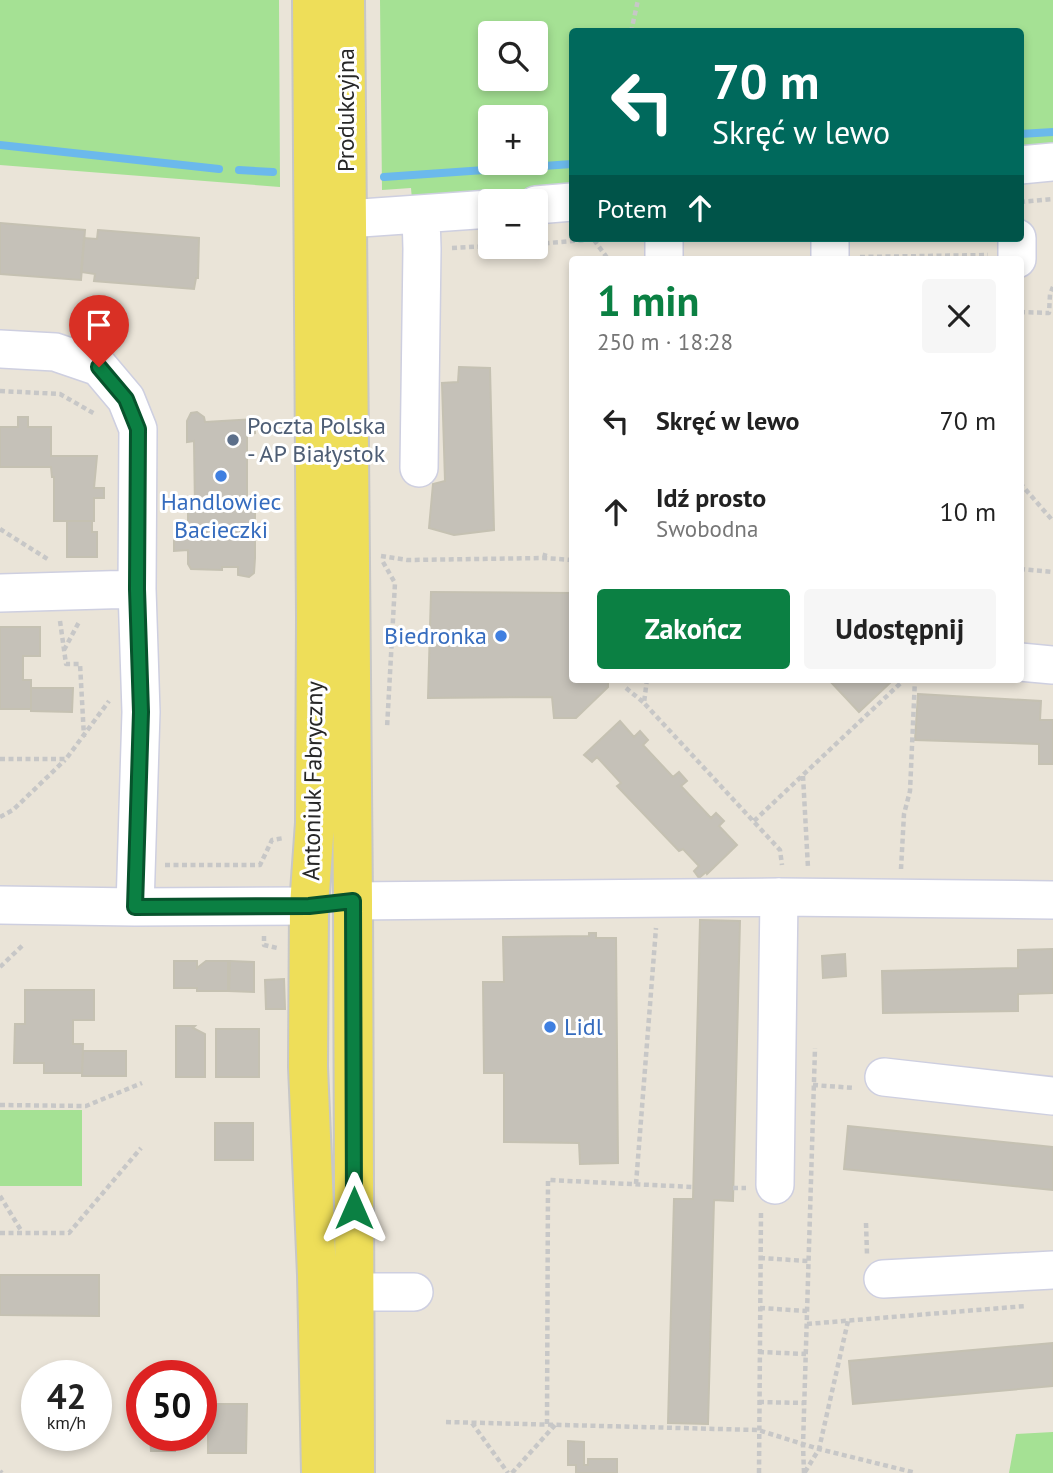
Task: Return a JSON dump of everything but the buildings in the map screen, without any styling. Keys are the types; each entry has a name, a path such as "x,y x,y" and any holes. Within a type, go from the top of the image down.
{"main road":[{"name":"Produkcyjna","path":"312,0 331,217"},
{"name":"Produkcyjna","path":"331,217 345,0"},
{"name":"Antoniuk Fabryczny","path":"331,217 353,901 355,1473"},
{"name":"Antoniuk Fabryczny","path":"321,1473 317,1275 308,1067 309,906 315,823 331,217"},
{"path":"309,906 353,901"}],"street":[{"path":"1024,165 1053,162"},
{"path":"548,204 569,202"},
{"path":"331,217 478,210"},
{"path":"419,468 421,214"},
{"path":"0,349 55,352 99,367 126,399 138,429 137,589 141,712 135,907"},
{"path":"0,593 137,589"},
{"path":"1024,662 1053,665"},
{"path":"353,901 792,897 1053,900"},
{"path":"775,1185 792,897"},
{"path":"0,905 309,906"},
{"path":"884,1077 1053,1096"},
{"path":"883,1279 1053,1270"},
{"path":"354,1292 414,1292"}],"path":[{"path":"632,28 638,0"},
{"path":"1024,202 1053,199"},
{"path":"548,243 569,241"},
{"path":"830,252 1017,251"},
{"path":"1024,312 1049,313 1053,287"},
{"path":"0,391 60,394 138,438"},
{"path":"1024,488 1053,521"},
{"path":"544,558 546,551"},
{"path":"379,556 407,560 569,560"},
{"path":"1024,569 1053,572"},
{"path":"56,592 66,664 80,664 84,737"},
{"path":"0,817 13,810 66,760 139,657"},
{"path":"644,703 646,683"},
{"path":"754,821 901,683"},
{"path":"899,898 904,814 910,791 915,683"},
{"path":"626,688 644,703 780,850 792,897"},
{"path":"0,759 66,760"},
{"path":"792,897 803,775"},
{"path":"136,866 260,865 272,840 288,838"},
{"path":"636,1185 657,924"},
{"path":"0,967 24,944"},
{"path":"805,1473 803,1445 815,1048"},
{"path":"0,1105 86,1106 142,1083"},
{"path":"0,1233 69,1233 141,1148"},
{"path":"547,1424 548,1180 693,1187"},
{"path":"759,1473 761,1182 775,1185"},
{"path":"0,1196 23,1233"},
{"path":"760,1258 808,1261"},
{"path":"807,1324 1027,1306"},
{"path":"760,1308 807,1311"},
{"path":"805,1473 819,1450 848,1321"},
{"path":"759,1352 806,1354"},
{"path":"759,1402 804,1403"},
{"path":"446,1422 758,1430 819,1450 916,1473"},
{"path":"471,1422 510,1473 555,1424"}],"green space":[{"path":"0,0 279,0 280,187 0,165"},
{"path":"380,0 1053,0 1053,145 1024,148 1024,28 569,28 569,187 478,189 478,195 412,200 411,188 382,190"},
{"path":"0,1110 82,1110 82,1186 0,1186"},
{"path":"1053,1432 1053,1473 1009,1473 1016,1434"}],"waterway":[{"path":"1024,134 1053,132"},
{"path":"0,145 219,169"},
{"path":"384,177 569,164"},
{"path":"239,170 273,172"}],"place":[{"name":"Poczta Polska - AP Białystok","path":"233,440"},
{"name":"Handlowiec Bacieczki","path":"221,476"},
{"name":"Biedronka","path":"501,636"},
{"name":"Lidl","path":"550,1027"}],"route":[{"path":"99,367 126,399 138,429 137,589 141,712 135,907 309,906 353,901 354,1208"}]}
